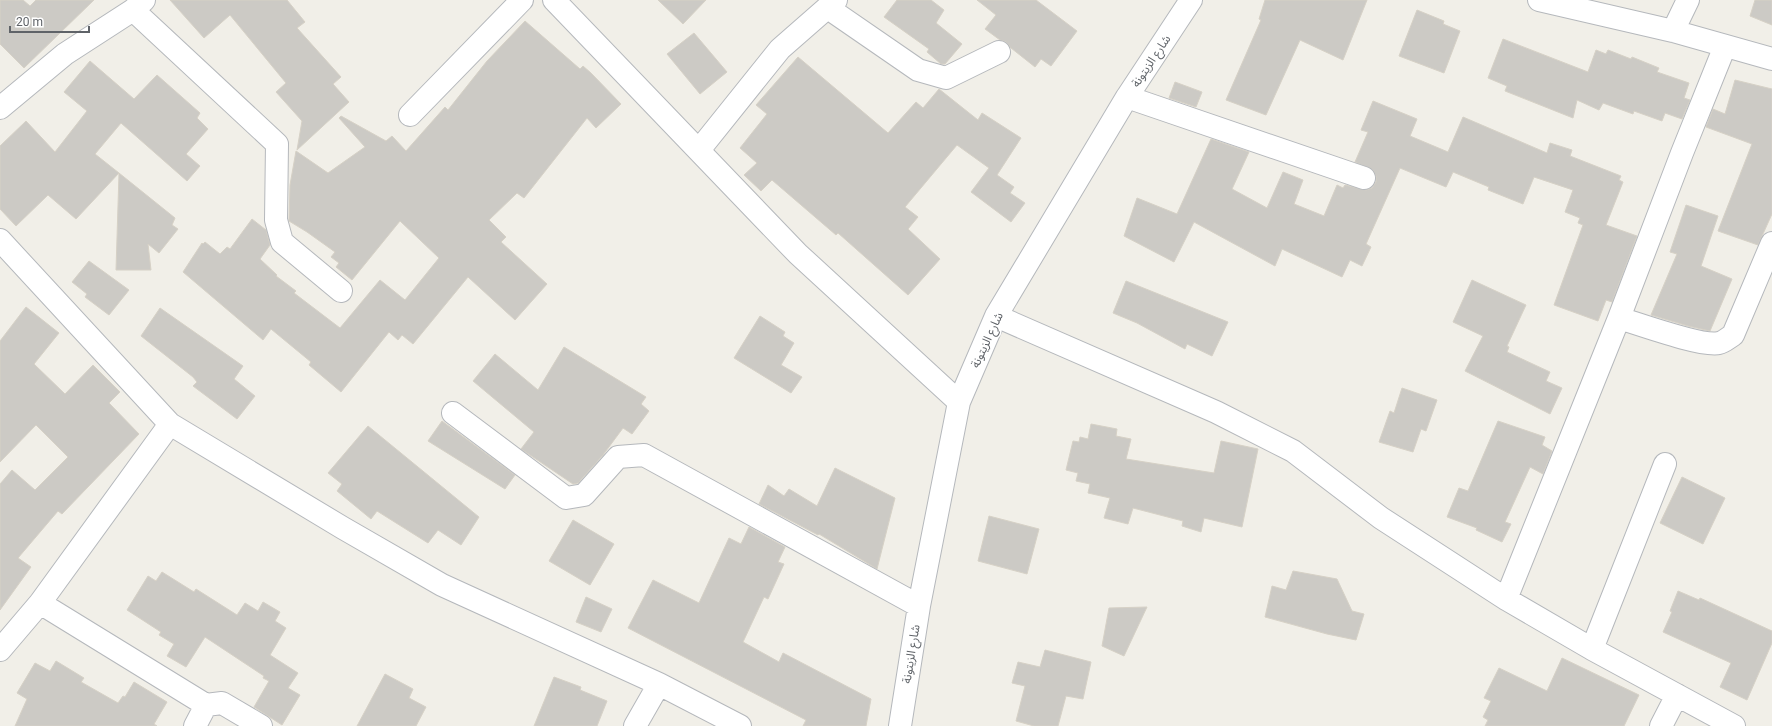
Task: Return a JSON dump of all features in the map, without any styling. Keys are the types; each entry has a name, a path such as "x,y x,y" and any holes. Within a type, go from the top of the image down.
{"street":[{"path":"410,115 522,0"},
{"path":"554,0 798,254 959,402"},
{"name":"شارع الزيتونة","path":"900,726 919,606 959,402 996,316 1127,97 1191,0"},
{"path":"1539,0 1673,31 1772,59"},
{"path":"1673,31 1688,0"},
{"path":"698,150 780,49 832,4 918,70 946,78 999,52"},
{"path":"0,108 65,54 138,5 277,144 276,220 282,242 341,291"},
{"path":"1506,599 1619,318 1682,153 1725,46"},
{"path":"1127,97 1364,178"},
{"path":"0,240 170,424 343,528 442,584 659,684 740,726"},
{"path":"1619,318 1701,342 1718,343 1725,341 1733,335 1772,244"},
{"path":"996,316 1216,412 1292,451 1381,518 1506,599 1592,649 1734,726"},
{"path":"453,413 566,498 584,495 618,457 644,455 919,606"},
{"path":"0,650 40,603 170,424"},
{"path":"1592,649 1665,464"},
{"path":"40,603 206,705 222,703 261,726"},
{"path":"635,726 659,684"},
{"path":"1660,726 1677,695"},
{"path":"195,726 206,705"}],"building":[{"path":"0,0 23,0 30,6 36,0 94,0 24,68 0,44"},
{"path":"170,0 287,0 305,22 297,28 341,77 333,84 349,102 297,150 302,121 276,92 286,83 230,15 204,38"},
{"path":"658,0 706,0 683,24"},
{"path":"897,0 931,0 944,10 936,23 962,44 945,64 941,64 927,52 929,49 884,17"},
{"path":"977,0 1036,0 1077,31 1051,66 1041,59 1035,67 1011,48 1006,42 1000,40 985,29 996,15"},
{"path":"1265,0 1367,0 1343,60 1300,40 1266,115 1226,100 1261,20 1259,19"},
{"path":"1755,0 1772,0 1772,25 1750,16"},
{"path":"1417,10 1444,21 1443,24 1460,31 1444,73 1399,56"},
{"path":"525,21 580,69 583,66 621,104 596,128 587,118 524,198 517,193 489,220 506,237 501,242 547,284 515,320 468,277 413,344 402,335 398,340 389,332 341,392 309,365 311,362 271,329 263,340 183,272 202,243 203,244 205,242 220,254 227,247 230,249 252,219 266,230 270,245 260,259 277,275 276,276 296,291 294,293 340,328 380,280 405,300 439,258 400,221 352,280 336,267 339,263 331,257 335,252 289,221 290,185 296,151 328,173 365,147 339,118 341,116 386,141 392,136 406,151 445,107 448,110 487,61"},
{"path":"694,33 727,72 700,94 667,54"},
{"path":"1503,39 1588,72 1596,50 1606,54 1608,50 1631,59 1632,57 1659,68 1657,72 1689,83 1684,98 1690,100 1682,119 1665,113 1662,121 1634,111 1633,114 1603,103 1599,110 1577,100 1573,118 1505,91 1507,86 1488,78"},
{"path":"798,57 888,133 916,102 923,108 939,89 978,120 982,113 1021,138 997,175 1014,187 1010,193 1025,203 1011,222 971,192 989,168 957,145 905,207 918,217 908,229 940,259 908,295 838,233 836,235 772,180 761,191 744,175 757,163 740,148 767,114 756,105"},
{"path":"90,61 134,99 157,75 200,113 197,118 208,129 186,154 200,166 187,181 121,123 95,154 119,173 76,219 48,195 16,226 0,209 0,146 26,121 55,152 87,111 64,92"},
{"path":"1735,80 1772,89 1772,214 1758,245 1718,231 1752,144 1706,127 1713,109 1725,114"},
{"path":"1175,82 1202,92 1196,107 1169,98"},
{"path":"1373,101 1417,119 1410,136 1448,152 1463,117 1547,153 1550,143 1572,150 1570,156 1621,176 1619,180 1623,182 1606,225 1637,236 1612,302 1606,300 1598,321 1554,305 1583,225 1578,223 1580,218 1565,212 1573,190 1534,177 1523,204 1488,190 1489,187 1453,172 1446,187 1400,168 1366,244 1371,247 1362,266 1350,260 1342,277 1282,249 1275,266 1194,222 1174,262 1124,236 1137,198 1177,214 1211,139 1249,152 1232,189 1267,208 1283,172 1303,180 1294,204 1324,216 1337,185 1343,188 1345,185 1366,190 1372,188 1376,182 1376,176 1373,170 1355,162 1368,132 1361,130"},
{"path":"119,173 175,218 172,225 178,229 159,253 148,244 151,270 116,270"},
{"path":"1686,205 1718,216 1701,266 1732,279 1710,331 1651,315 1677,254 1670,252"},
{"path":"89,261 129,290 109,315 85,297 87,294 72,282"},
{"path":"1472,280 1526,305 1507,346 1509,347 1507,352 1550,372 1546,381 1562,388 1550,414 1465,371 1483,336 1453,322"},
{"path":"1126,281 1228,322 1212,356 1187,344 1185,349 1137,323 1113,313"},
{"path":"26,307 59,333 34,364 65,394 93,365 120,392 109,403 139,434 62,514 58,511 18,558 31,567 0,610 0,484 12,470 35,490 68,457 36,425 0,462 0,341"},
{"path":"160,308 243,366 234,379 255,396 237,419 193,386 197,382 193,377 141,336"},
{"path":"760,316 785,332 783,336 794,343 781,365 802,377 791,393 734,358"},
{"path":"564,347 646,397 641,404 649,411 632,434 623,428 603,455 578,483 573,484 521,449 534,432 473,381 495,354 538,390"},
{"path":"1402,388 1437,400 1426,431 1421,429 1413,452 1379,442 1390,411 1394,413"},
{"path":"442,421 515,475 505,489 428,441"},
{"path":"1498,421 1545,437 1542,445 1552,451 1543,474 1530,467 1505,522 1511,524 1502,542 1476,530 1477,528 1447,517 1459,488 1468,491"},
{"path":"1091,424 1117,429 1116,436 1131,439 1126,459 1214,473 1221,441 1258,449 1242,527 1204,518 1201,532 1182,526 1183,521 1133,508 1128,524 1104,518 1110,498 1088,493 1090,484 1076,481 1078,473 1066,470 1073,441 1079,442 1080,437 1088,439"},
{"path":"368,426 479,517 461,545 438,530 428,543 377,511 371,519 337,491 342,484 328,473"},
{"path":"835,468 895,498 877,569 819,534 818,535 759,504 768,485 784,496 789,489 817,506"},
{"path":"1682,477 1725,498 1703,544 1660,523"},
{"path":"989,516 1039,529 1027,574 978,561"},
{"path":"573,520 614,544 590,585 549,561"},
{"path":"749,527 785,547 778,562 784,564 768,599 764,597 743,642 779,662 783,653 871,699 866,726 803,726 806,720 628,628 653,580 699,603 729,538 741,544"},
{"path":"1293,571 1337,579 1352,611 1364,614 1356,640 1327,634 1265,617 1272,586 1286,590"},
{"path":"162,572 194,592 196,589 237,615 245,603 258,611 263,602 280,612 275,621 286,628 270,655 298,673 288,688 300,695 282,725 254,707 269,681 263,678 264,676 205,637 186,667 167,656 174,644 159,635 161,632 127,610 148,576 156,581"},
{"path":"1678,591 1699,600 1700,598 1772,631 1772,643 1747,700 1720,687 1731,663 1663,632 1672,612 1670,611"},
{"path":"586,597 612,609 601,632 576,622"},
{"path":"1147,607 1124,656 1102,646 1109,608"},
{"path":"1045,650 1091,662 1083,699 1066,696 1058,726 1034,726 1016,721 1025,686 1012,683 1018,662 1040,667"},
{"path":"1562,658 1639,695 1624,726 1485,726 1488,720 1483,717 1491,701 1484,698 1499,668 1547,691"},
{"path":"56,661 84,678 81,682 118,703 123,696 125,697 134,682 167,702 154,724 157,726 15,726 27,699 17,693 35,663 50,671"},
{"path":"385,674 413,689 409,698 426,707 416,726 357,726"},
{"path":"554,677 581,687 580,690 607,701 597,726 534,726"}]}
